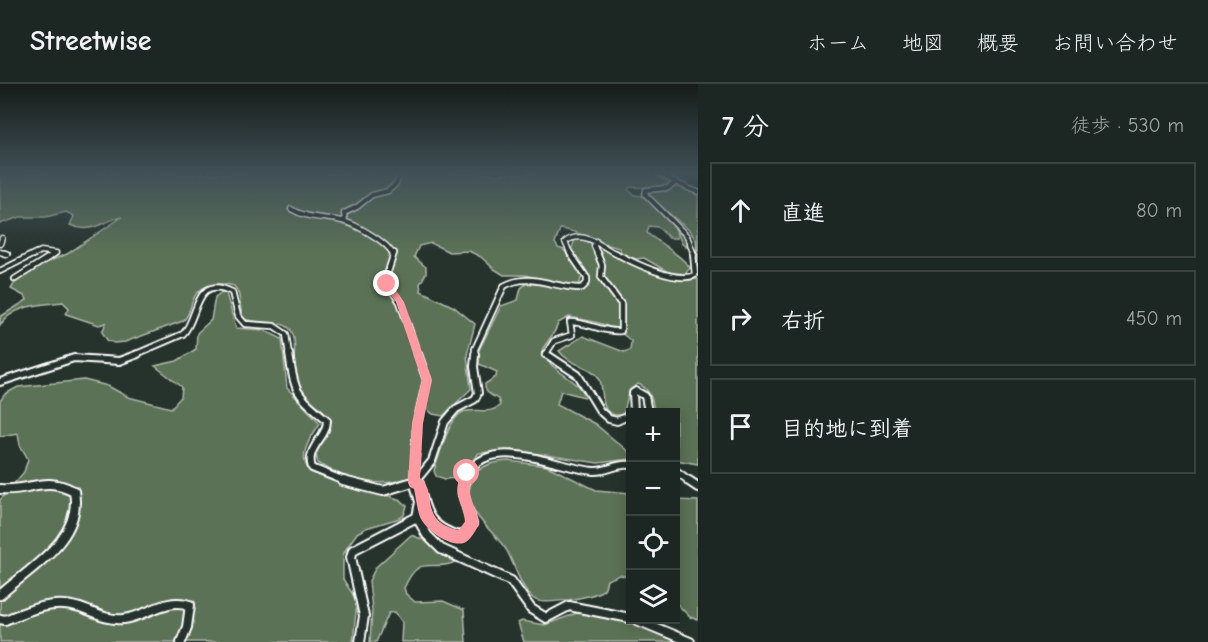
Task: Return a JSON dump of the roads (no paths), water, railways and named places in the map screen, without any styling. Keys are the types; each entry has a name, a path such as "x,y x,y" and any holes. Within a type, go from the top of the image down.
{"street":[{"path":"345,222 344,213 366,200"},
{"path":"414,483 432,461 445,422 456,409 475,399 478,393 474,367 475,349 504,286 510,281 524,279 567,288 582,288 587,283 587,278 565,242 576,236 596,241 611,252 673,275 687,278 695,275 693,244 688,233 652,200"},
{"path":"291,209 318,220 345,222 386,245 394,254 385,276 386,281 400,302 426,374 426,389 417,423 414,483 420,502 417,518 427,535 441,549 511,581 531,609 546,618 569,606 626,617"},
{"path":"0,244 2,238"},
{"path":"596,241 594,246 602,265 601,277 621,304 621,331 615,332 577,321 570,322 572,335 554,341 545,354 578,375 606,416 617,422 626,417"},
{"path":"1,269 41,251 56,253 15,279"},
{"path":"0,252 7,254"},
{"path":"0,382 74,358 119,361 173,340 189,328 202,295 209,290 222,287 232,292 238,316 245,324 274,326 286,334 293,384 298,395 327,420 327,430 310,454 309,462 312,468 349,483 383,491 414,483 419,484 426,515 436,526 449,534 462,537 472,524 462,485 467,473 485,458 503,453 551,464 600,471 620,463 626,464"},
{"path":"632,408 633,393 636,391 644,394 648,399 648,408"},
{"path":"680,474 698,487"},
{"path":"0,489 9,490 51,481 61,482 74,491 77,503 73,520 60,543 0,595"},
{"path":"360,642 364,616 351,557 353,550 417,518"},
{"path":"0,619 4,620 47,606 61,604 102,618 129,618 180,600 190,605 190,613 181,642"},
{"path":"647,624 690,642"}]}
